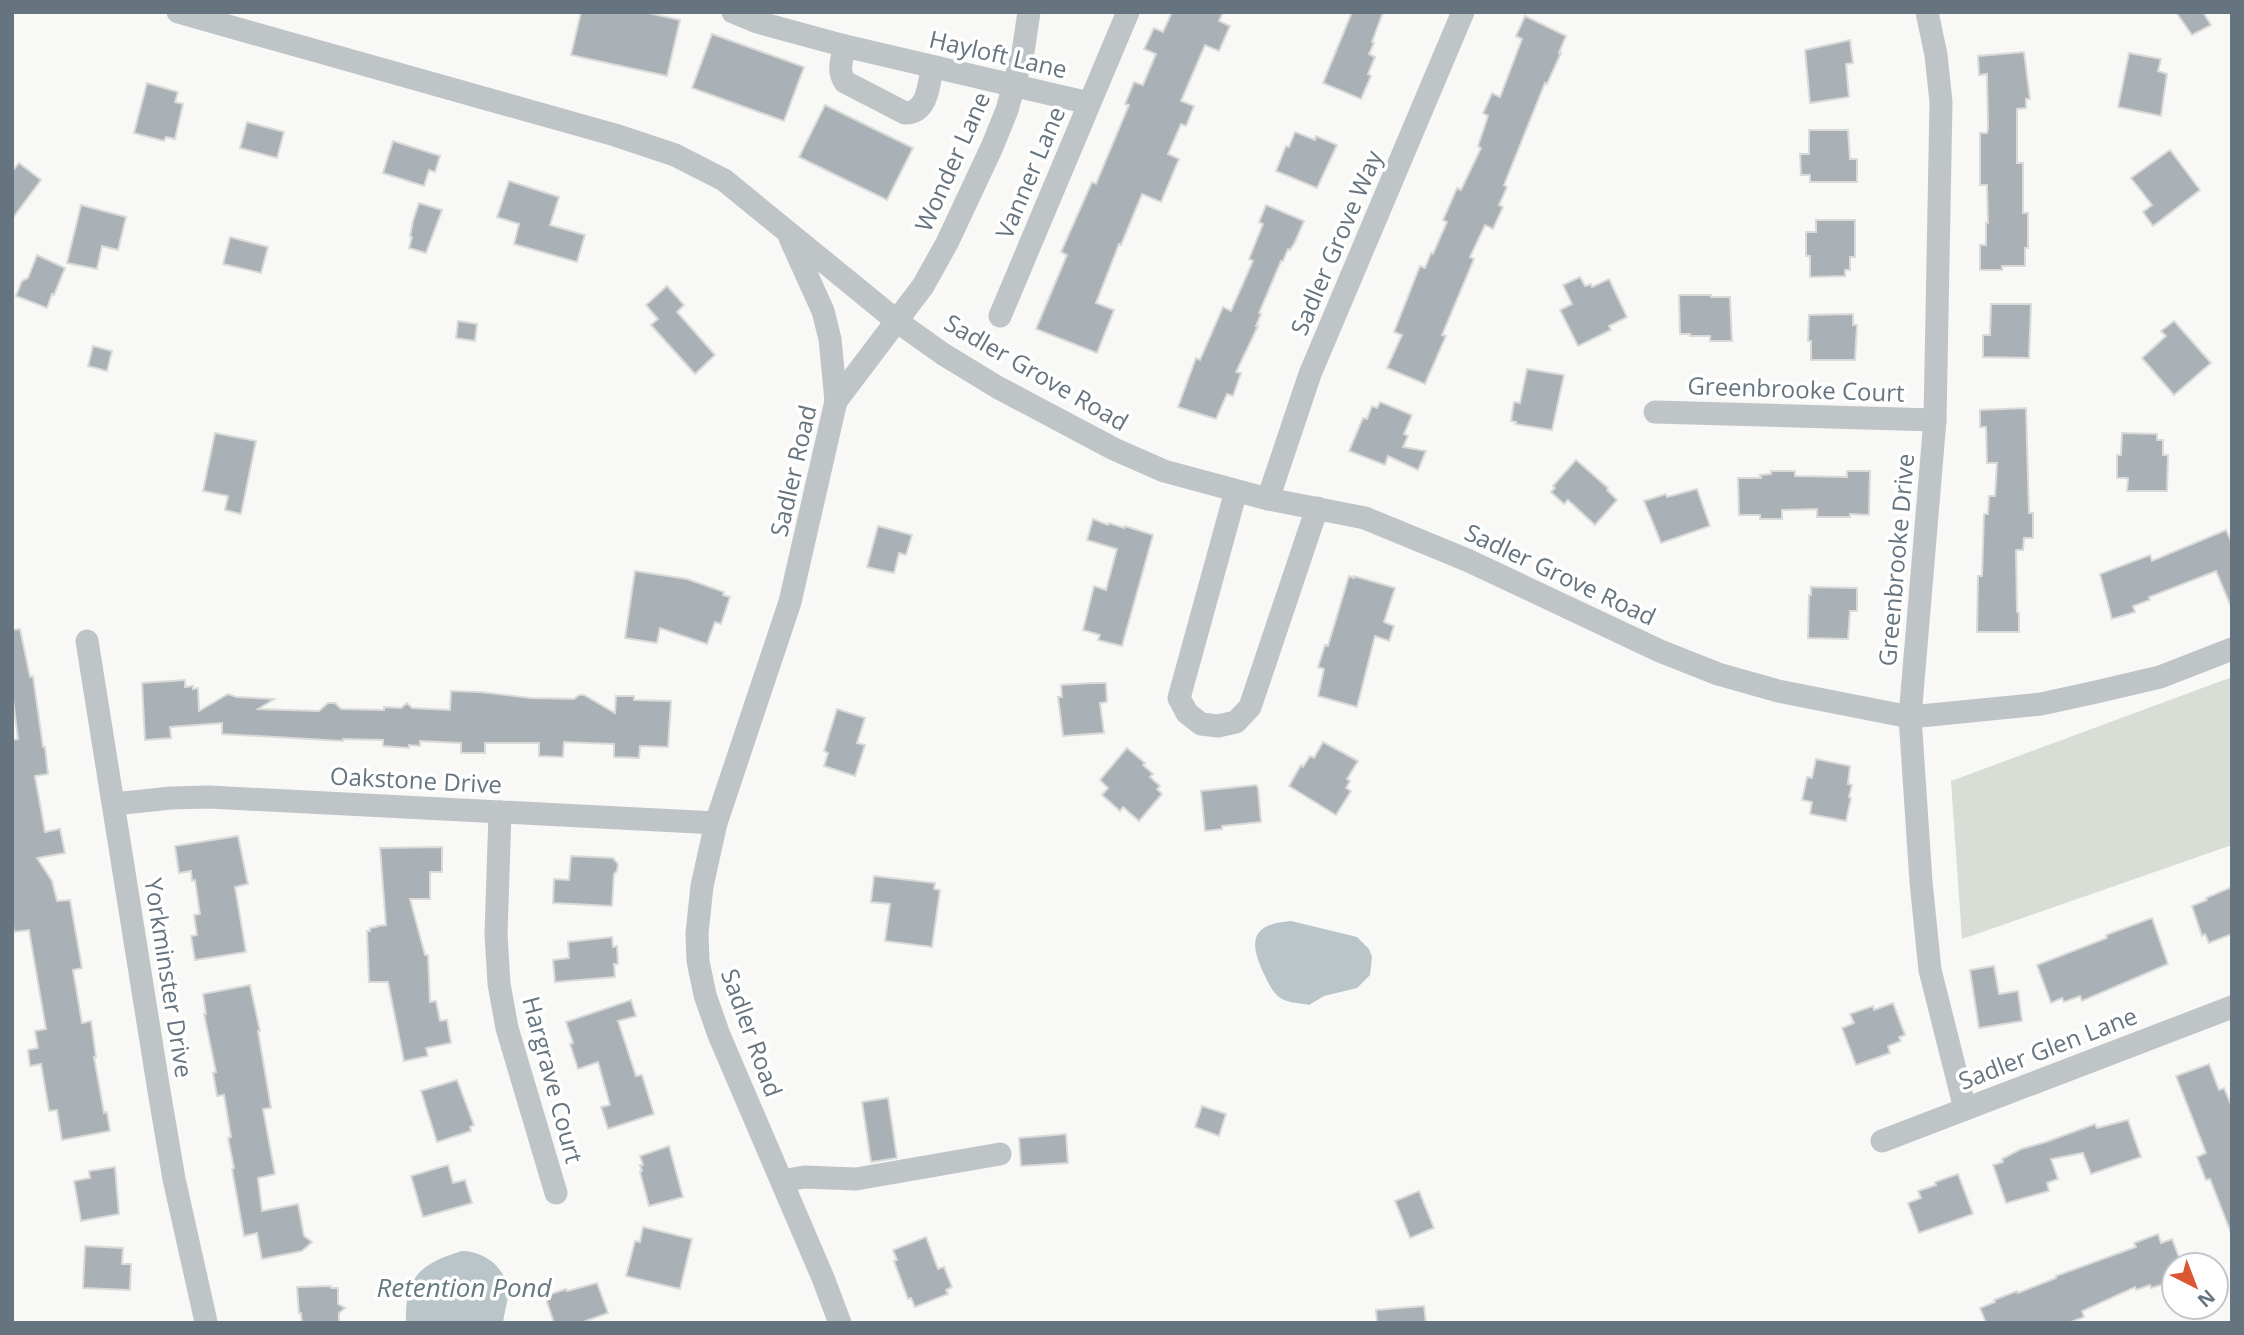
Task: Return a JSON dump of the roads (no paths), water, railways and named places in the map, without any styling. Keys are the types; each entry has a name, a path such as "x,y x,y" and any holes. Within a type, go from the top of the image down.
{"street":[{"path":"178,12 615,135 675,155 724,180 898,321"},
{"name":"Hayloft Lane","path":"733,12 757,22 845,46 1089,103"},
{"name":"Wonder Lane","path":"898,321 923,286 947,243 992,147 1015,85 1029,12"},
{"name":"Vanner Lane","path":"1000,316 1128,12"},
{"name":"Sadler Grove Way","path":"1268,499 1310,374 1463,12"},
{"name":"Greenbrooke Drive","path":"1927,12 1936,55 1941,102 1935,420 1910,718 1930,970 1965,1109"},
{"path":"845,46 840,69 845,82 905,113 911,113 920,107 926,98 932,67"},
{"path":"787,232 823,311 830,339 836,401"},
{"name":"Sadler Grove Road","path":"898,321 943,354 997,387 1114,449 1164,471 1268,499 1365,518 1454,554 1661,651 1718,674 1778,691 1910,718 2041,704 2160,677 2232,649"},
{"name":"Sadler Road","path":"841,1323 719,1035 705,995 698,961 697,933 702,886 716,823 789,602 836,401 898,321"},
{"name":"Greenbrooke Court","path":"1655,412 1935,420"},
{"path":"1236,491 1179,698 1187,713 1201,724 1218,726 1236,722 1250,707 1317,508"},
{"name":"Yorkminster Drive","path":"87,641 161,1104 205,1322"},
{"name":"Oakstone Drive","path":"114,804 209,797 716,823"},
{"name":"Hargrave Court","path":"500,812 496,934 499,984 507,1028 556,1193"},
{"name":"Sadler Glen Lane","path":"1882,1141 2232,1007"},
{"path":"782,1181 804,1177 856,1179 1000,1154"}],"water":[{"path":"1291,921 1357,937 1369,949 1372,957 1370,975 1357,988 1324,996 1309,1005 1279,997 1263,972 1255,942 1261,930"},
{"name":"Retention Pond","path":"462,1251 487,1258 505,1278 508,1296 503,1323 406,1323 408,1294 418,1274 435,1261"}]}
